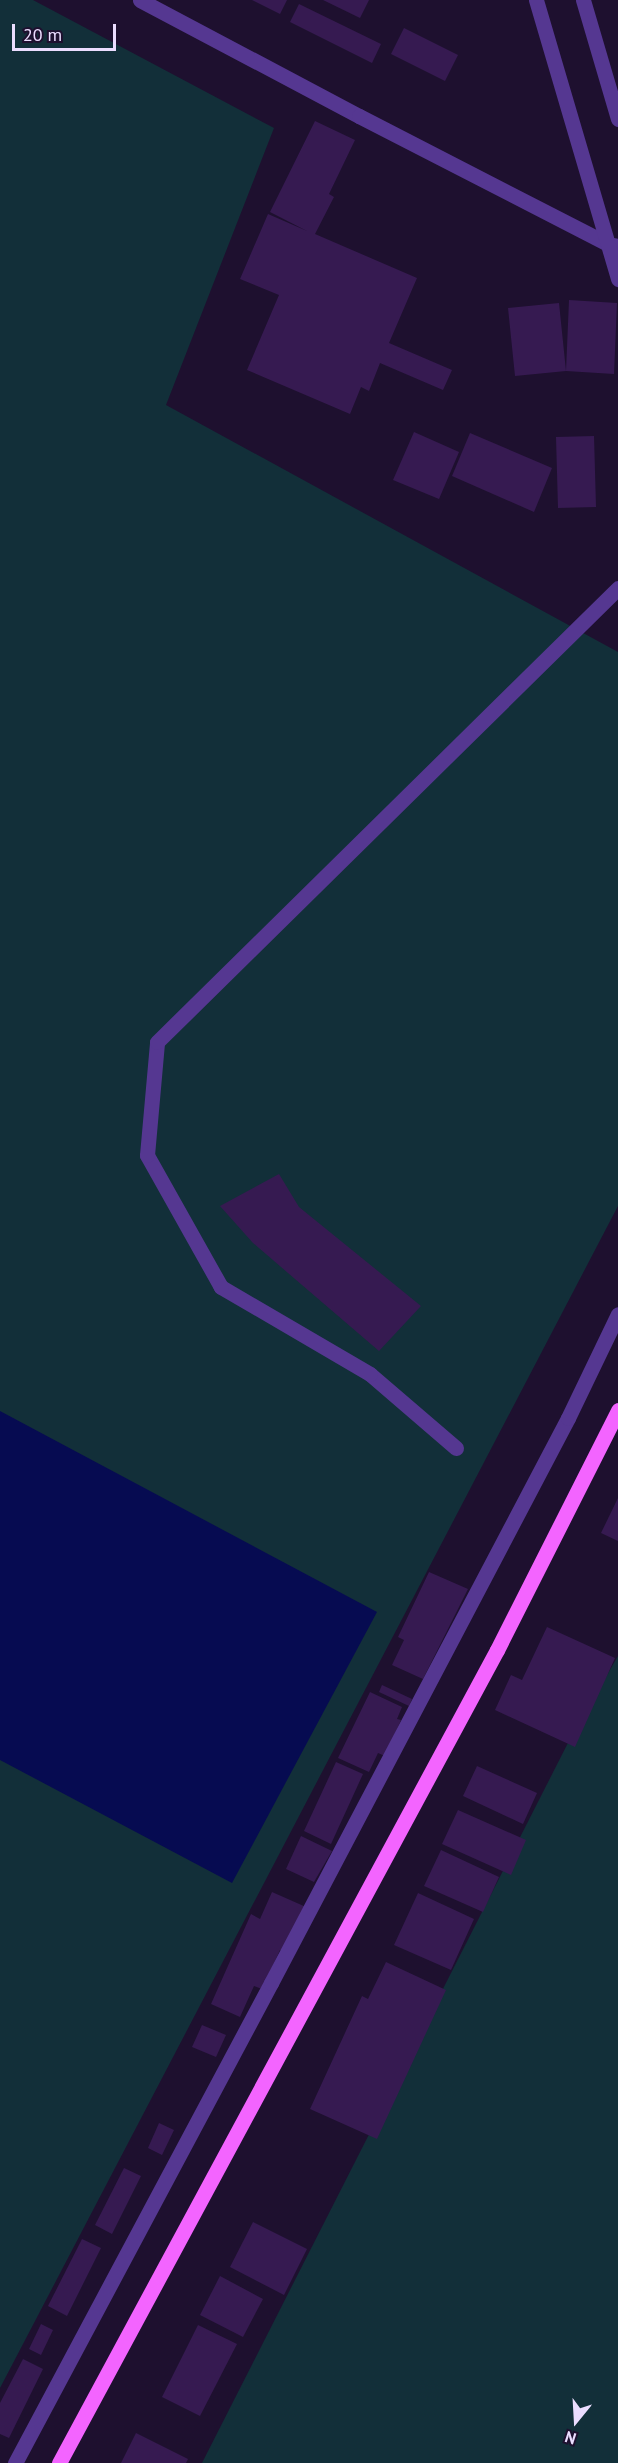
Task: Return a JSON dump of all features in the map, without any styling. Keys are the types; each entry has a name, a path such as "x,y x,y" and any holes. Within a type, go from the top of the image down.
{"main road":[{"path":"59,2463 496,1650 618,1410"}],"street":[{"path":"140,0 613,245"},
{"path":"536,0 613,245 618,279"},
{"path":"583,0 618,119"},
{"path":"456,1448 370,1374 221,1287 147,1155 157,1042 618,588"},
{"path":"15,2463 568,1418 618,1314"}],"shaded area":[{"path":"0,0 33,0 274,128 166,405 618,652 618,1206 0,2388"},
{"path":"0,1411 377,1612 232,1883 0,1760"},
{"path":"618,1656 618,2463 202,2463 572,1735"}],"building":[{"path":"252,0 287,0 280,14"},
{"path":"323,0 369,0 360,18"},
{"path":"299,4 381,44 372,63 290,22"},
{"path":"404,28 458,55 445,81 391,54"},
{"path":"315,121 355,140 329,194 334,197 315,234 417,278 389,343 452,370 443,390 380,363 369,391 361,387 350,414 247,370 279,295 240,279 268,214 307,231 270,212"},
{"path":"569,300 617,303 614,374 566,371"},
{"path":"559,303 566,371 515,376 508,308"},
{"path":"414,432 459,452 439,499 393,480"},
{"path":"470,433 552,468 534,512 452,476"},
{"path":"594,436 596,507 558,508 556,437"},
{"path":"279,1174 299,1207 421,1306 379,1351 253,1243 220,1206"},
{"path":"618,1498 618,1541 601,1533"},
{"path":"429,1572 468,1589 423,1679 392,1665 404,1640 398,1637"},
{"path":"547,1627 615,1658 575,1747 495,1710 511,1675 522,1680"},
{"path":"382,1685 412,1699 409,1706 379,1692"},
{"path":"370,1692 402,1707 397,1719 401,1720 385,1756 378,1753 369,1772 338,1758"},
{"path":"336,1762 363,1774 331,1844 304,1831"},
{"path":"477,1766 537,1793 523,1824 463,1796"},
{"path":"458,1810 526,1840 511,1875 442,1844"},
{"path":"301,1836 332,1851 314,1882 286,1869"},
{"path":"441,1850 499,1877 483,1912 424,1886"},
{"path":"272,1892 306,1907 285,1952 280,1950 262,1989 254,1986 240,2017 211,2004 251,1914 260,1919"},
{"path":"418,1893 474,1919 451,1970 394,1945"},
{"path":"386,1962 446,1990 377,2139 310,2109 362,1996 368,1999"},
{"path":"202,2025 226,2035 216,2057 192,2047"},
{"path":"159,2123 174,2130 162,2155 148,2148"},
{"path":"124,2168 141,2176 112,2234 95,2225"},
{"path":"253,2222 307,2249 284,2295 230,2267"},
{"path":"82,2239 101,2248 67,2316 48,2306"},
{"path":"220,2276 263,2299 243,2337 200,2315"},
{"path":"41,2324 53,2330 41,2355 29,2349"},
{"path":"198,2325 237,2344 200,2416 162,2397"},
{"path":"23,2359 43,2369 9,2438 0,2434 0,2403"},
{"path":"136,2433 188,2459 186,2463 121,2463"}]}
